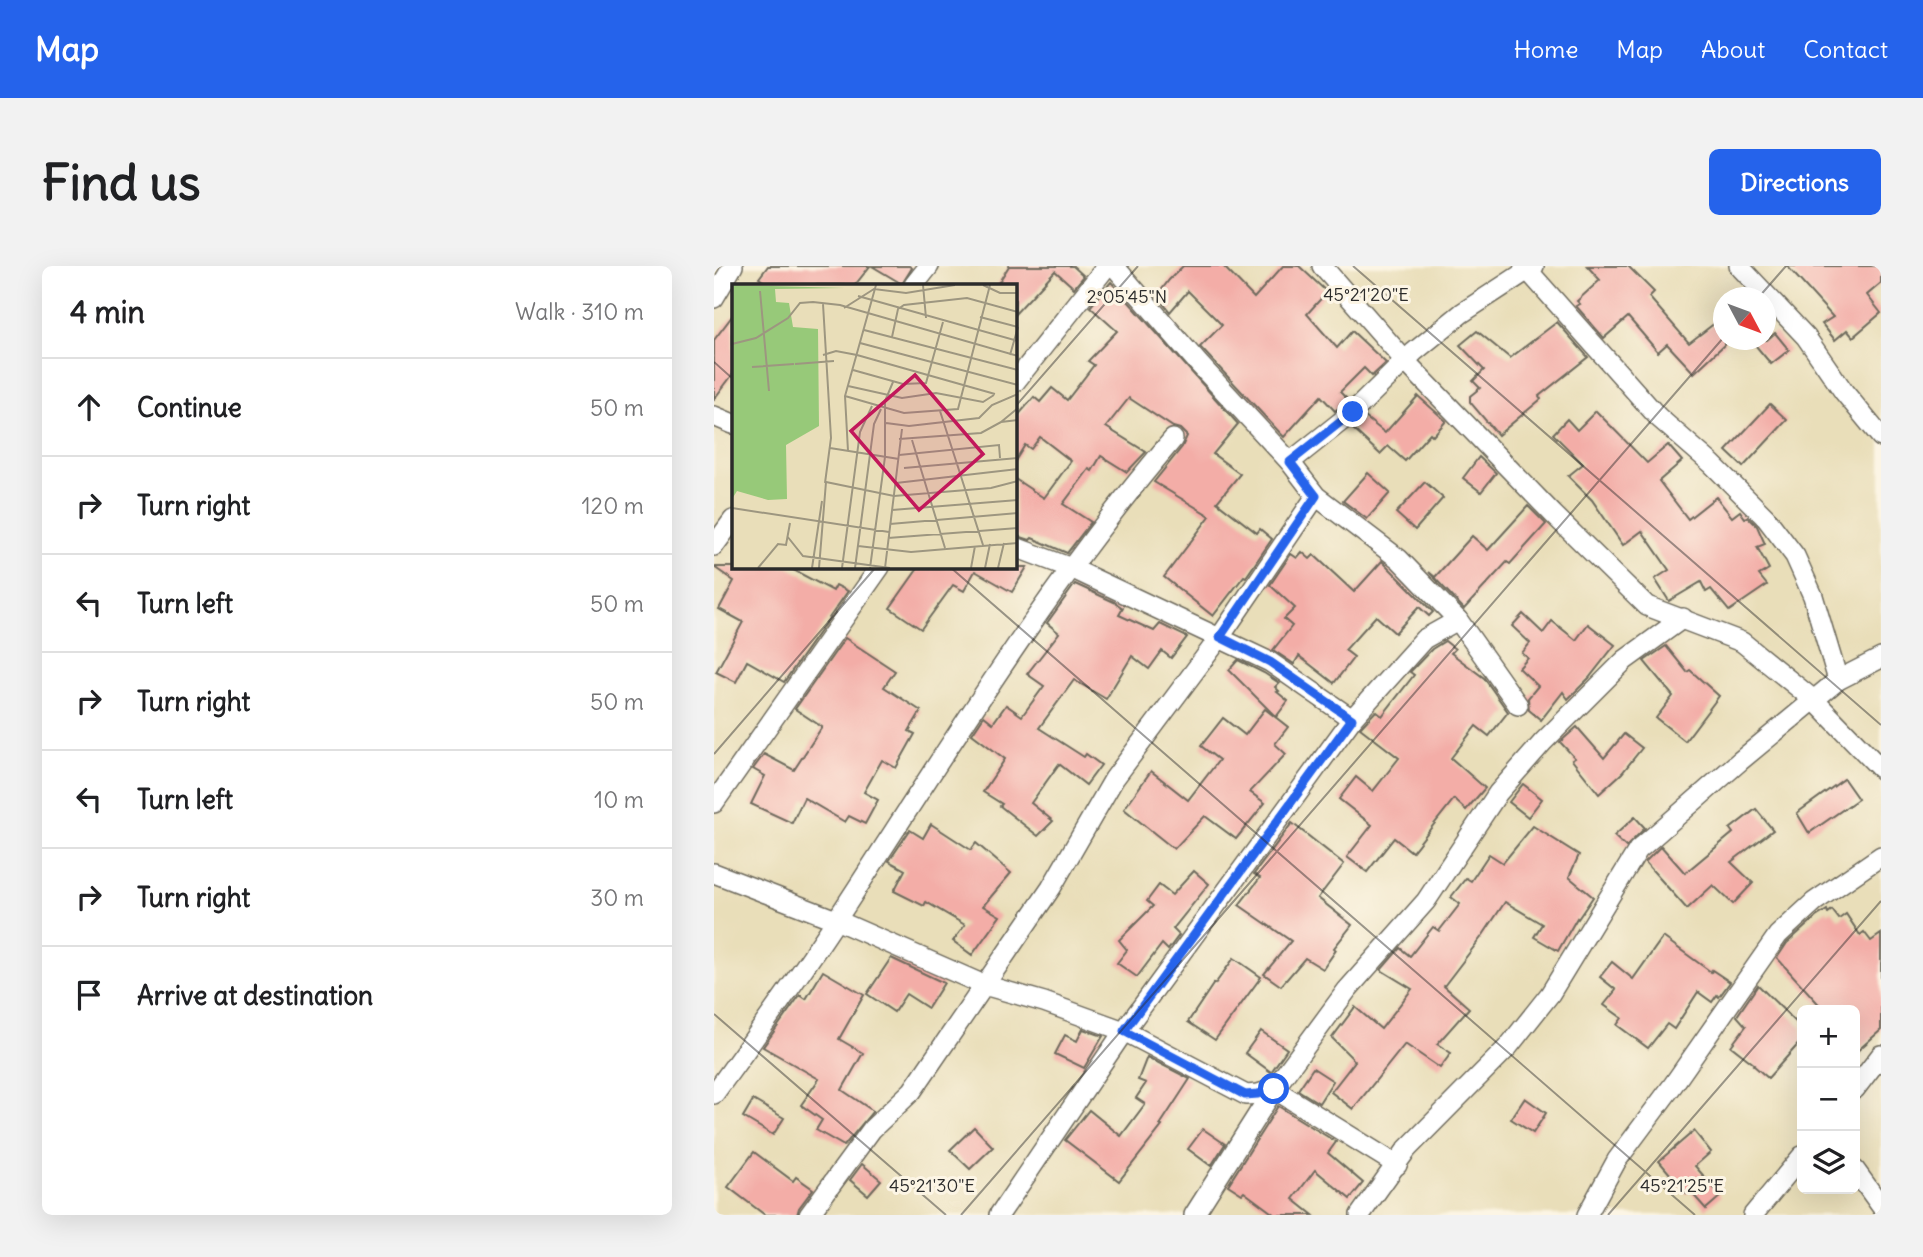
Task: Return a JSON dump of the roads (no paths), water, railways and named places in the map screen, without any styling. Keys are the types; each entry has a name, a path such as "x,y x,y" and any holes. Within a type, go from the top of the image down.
{"street":[{"path":"714,298 733,266"},
{"path":"915,284 929,266"},
{"path":"1017,379 1107,266"},
{"path":"1114,266 1199,364 1290,462 1316,496 1399,559 1458,621 1518,705"},
{"path":"1322,266 1406,362 1561,522 1647,606 1742,642 1815,701 1881,769"},
{"path":"1739,266 1806,337 1844,392 1881,437"},
{"path":"1290,462 1353,412 1414,352 1462,313 1529,268 1658,417 1712,464 1766,518 1795,556 1813,596 1838,680"},
{"path":"714,416 732,424"},
{"path":"714,1094 836,920 976,706 1071,568 1173,439"},
{"path":"808,1215 872,1129 912,1091 1051,888 1114,779 1220,637 1316,496"},
{"path":"714,547 732,521"},
{"path":"1017,548 1071,568 1270,662 1352,719"},
{"path":"714,803 879,569"},
{"path":"1194,1215 1274,1089 1347,990 1426,901 1498,793 1543,742 1625,660 1683,618"},
{"path":"999,1215 1124,1031 1352,719 1424,639 1458,621"},
{"path":"1360,1215 1407,1149 1508,1047 1550,994 1638,850 1838,680 1881,658"},
{"path":"1587,1215 1617,1160 1778,935 1814,902 1881,856"},
{"path":"714,873 836,920 984,985 1044,1002 1124,1031 1245,1095 1274,1089 1397,1165"},
{"path":"1860,1082 1881,1055"},
{"path":"1753,1215 1797,1162"},
{"path":"1860,1177 1881,1206"}]}
